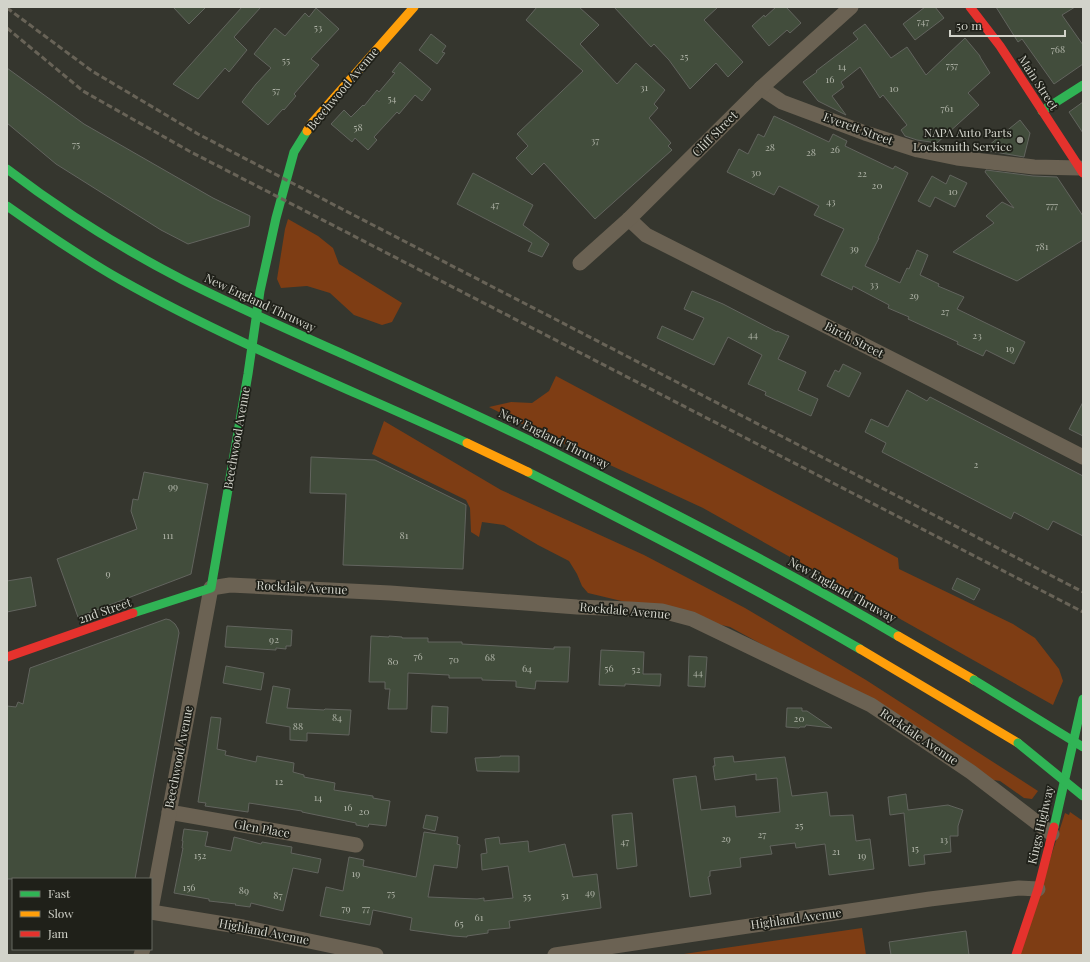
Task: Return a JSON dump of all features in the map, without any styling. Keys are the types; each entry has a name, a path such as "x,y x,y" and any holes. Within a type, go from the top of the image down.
{"main road":[{"name":"Beechwood Avenue","path":"211,588 247,381 260,290 276,218 294,152 312,123 414,7"},
{"name":"Main Street","path":"970,7 1000,46 1082,171"},
{"path":"1042,111 1083,84"},
{"name":"New England Thruway","path":"7,169 85,224 184,281 246,311 388,374 536,444 673,512 864,616 974,680 1083,747"},
{"path":"7,206 92,263 171,307 222,332 433,427 528,472 742,583 862,650 966,711 1078,780"},
{"name":"2nd Street","path":"7,658 169,601 211,588"},
{"name":"Kings Highway","path":"1016,955 1038,889 1083,699"},
{"path":"1018,743 1083,796"}],"street":[{"name":"Cliff Street","path":"580,262 629,219 760,88 851,7"},
{"name":"Everett Street","path":"760,88 782,102 866,133 918,150 957,158 1082,171"},
{"name":"Birch Street","path":"629,219 646,235 1083,457"},
{"name":"Rockdale Avenue","path":"211,588 230,585 390,593 662,611 692,619 871,705 971,772 1052,834"},
{"name":"Beechwood Avenue","path":"152,906 211,588"},
{"name":"Glen Place","path":"169,812 356,845"},
{"name":"Highland Avenue","path":"555,955 930,899 1019,888 1038,889"},
{"name":"Highland Avenue","path":"152,911 243,927 376,955"}],"shaded area":[{"path":"288,219 318,236 333,248 339,264 402,303 392,322 382,325 354,315 330,293 307,286 281,288 277,279"},
{"path":"556,376 898,558 899,569 1013,624 1035,638 1059,669 1063,681 1053,705 703,508 532,429 489,407 511,402 532,403 549,391"},
{"path":"384,421 501,490 644,555 745,608 866,680 1038,791 1032,799 1024,798 1000,781 987,779 835,684 730,627 588,593 582,586 569,561 504,525 482,522 479,537 471,532 470,508 466,500 372,454"},
{"path":"1070,812 1083,821 1083,955 1019,955 1065,813 1069,815"},
{"path":"862,928 866,955 677,955"}],"building":[{"path":"173,7 206,7 189,24"},
{"path":"242,7 261,7 234,37 247,50 229,72 225,68 198,99 173,84"},
{"path":"537,7 579,7 599,25 580,44 617,84 636,63 665,90 654,104 658,108 649,118 671,143 668,146 672,150 595,219 544,163 532,175 516,158 528,146 517,134 583,71 526,20"},
{"path":"614,7 718,7 704,20 743,62 728,77 716,63 690,89 669,60 654,44 651,47"},
{"path":"776,7 786,7 801,23 790,33 787,30 769,46 752,26"},
{"path":"925,7 935,7 944,18 915,40 903,24"},
{"path":"996,7 1075,7 1062,15 1083,45 1083,64 1054,84 1022,39 1018,42"},
{"path":"316,8 339,29 311,59 319,65 294,94 296,96 268,125 242,102 271,68 254,54 275,28 285,36 305,13 309,17"},
{"path":"865,24 891,58 907,47 926,75 965,38 980,56 990,73 968,93 979,105 937,143 917,140 905,136 901,130 907,125 883,95 880,98 860,67 841,82 844,87 832,96 846,115 818,101 803,82 858,39 853,33"},
{"path":"431,34 446,46 442,52 445,53 437,64 419,50"},
{"path":"400,62 431,89 422,101 415,95 399,114 397,112 374,137 377,140 368,150 355,138 352,142 331,124 344,110 351,117 363,105 364,106 377,90 379,92 395,73 392,72"},
{"path":"7,68 84,124 213,198 250,216 249,226 188,244 161,230 56,164 7,123"},
{"path":"1083,102 1083,133 1069,112"},
{"path":"774,116 829,142 833,134 847,141 845,146 893,169 895,166 908,173 865,266 900,283 907,268 909,269 917,250 928,255 920,275 939,284 938,286 964,297 957,309 1025,342 1014,364 986,350 983,356 957,344 958,342 908,319 909,317 888,308 889,305 853,286 852,290 821,275 844,229 814,215 819,206 779,186 774,195 727,172 739,149 748,154 758,134 764,137"},
{"path":"1020,120 1030,133 1024,157 983,150"},
{"path":"986,170 1033,176 1057,177 1083,216 1083,240 1017,281 953,252 994,223 986,216 1002,202 1014,208 985,172"},
{"path":"473,173 533,205 523,225 549,244 542,257 528,251 532,243 457,204"},
{"path":"950,175 967,183 955,207 935,197 930,207 918,201 932,176 946,184"},
{"path":"692,291 723,304 777,332 789,336 778,359 806,372 798,390 818,399 811,416 765,395 766,392 748,384 762,355 728,337 714,365 657,338 662,326 693,340 704,318 684,309"},
{"path":"843,364 861,373 849,397 827,386 835,370 839,372"},
{"path":"907,390 927,401 930,397 1083,476 1083,536 1053,521 1048,530 1014,512 1011,519 882,452 886,443 865,432 871,419 888,427"},
{"path":"1083,402 1083,436 1069,429"},
{"path":"311,457 375,460 466,505 463,569 343,565 346,494 310,493"},
{"path":"144,472 208,484 191,574 78,617 57,559 137,529 131,511 133,499 138,500"},
{"path":"31,577 36,606 7,612 7,581"},
{"path":"957,578 980,589 974,600 952,589"},
{"path":"166,619 175,624 178,629 179,633 135,878 7,879 7,706 16,707 18,702 23,704 30,668"},
{"path":"227,626 292,630 291,646 286,646 286,649 276,648 276,650 225,647"},
{"path":"371,636 428,638 428,642 462,642 462,644 554,649 554,647 570,647 568,682 536,681 535,689 516,687 516,681 482,680 482,678 449,678 449,675 408,673 407,709 388,709 390,689 385,689 385,682 369,682"},
{"path":"601,650 644,652 643,674 661,674 660,686 625,684 625,686 599,685"},
{"path":"689,656 707,657 705,687 688,686"},
{"path":"226,666 264,673 261,690 223,683"},
{"path":"273,686 290,689 287,708 351,710 349,735 307,733 307,741 290,740 290,727 266,723"},
{"path":"432,706 448,707 447,733 431,732"},
{"path":"787,708 802,708 802,711 807,711 832,728 806,725 805,727 799,728 786,727"},
{"path":"211,717 221,718 217,749 226,751 225,755 256,762 257,756 294,763 293,772 304,775 304,777 335,783 334,790 373,796 373,798 390,801 386,826 369,824 368,827 356,825 356,823 302,811 249,803 248,812 205,806 206,803 198,802"},
{"path":"519,756 519,772 477,771 475,758"},
{"path":"733,756 734,762 785,757 792,796 827,792 830,816 853,815 856,841 870,839 874,869 829,875 825,844 796,848 795,843 770,846 772,854 740,858 741,867 710,871 710,876 708,877 711,894 690,897 673,779 696,776 701,810 735,806 736,817 780,812 777,778 756,780 756,774 715,780 713,766 715,766 714,758"},
{"path":"906,794 908,810 948,805 963,810 958,826 958,836 950,836 951,852 924,855 925,864 909,866 904,813 890,815 888,797"},
{"path":"632,813 637,866 617,869 612,815"},
{"path":"426,815 438,817 435,831 423,828"},
{"path":"184,829 208,832 205,846 231,851 234,837 261,844 262,842 292,847 291,853 321,859 318,873 293,868 283,911 251,903 250,907 209,901 209,899 174,893 183,848 182,841"},
{"path":"424,832 458,837 457,844 460,845 457,868 434,865 428,897 484,898 484,901 513,898 508,866 482,870 481,854 487,853 485,839 499,837 500,844 528,841 529,852 565,844 573,877 597,874 601,908 509,921 510,928 488,930 488,933 467,937 410,930 412,918 373,910 370,925 320,916 326,887 343,891 349,857 364,860 363,866 416,877"},
{"path":"966,931 969,955 891,955 889,942"}],"railway":[{"path":"7,8 92,71 198,134 1083,592"},
{"path":"7,28 83,91 189,151 1083,612"}],"traffic: fast":[{"path":"1042,111 1083,85"},
{"path":"133,613 211,588 248,374 260,291 276,218 294,152 307,131"},
{"path":"7,169 49,200 92,228 183,280 537,444"},
{"path":"7,206 92,263 163,303 249,345 467,443"},
{"path":"537,444 719,537 809,585 898,636"},
{"path":"528,472 737,580 860,649"},
{"path":"974,680 1083,747"},
{"path":"1054,827 1083,699"},
{"path":"1018,743 1083,796"}],"traffic: slow":[{"path":"307,131 312,123 414,7"},
{"path":"467,443 528,472"},
{"path":"898,636 974,680"},
{"path":"860,649 1018,743"}],"traffic: jam":[{"path":"970,7 1000,46 1083,173"},
{"path":"7,657 133,613"},
{"path":"1016,955 1038,889 1054,827"}],"place":[{"name":"NAPA Auto Parts Locksmith Service","path":"1020,140"}]}
